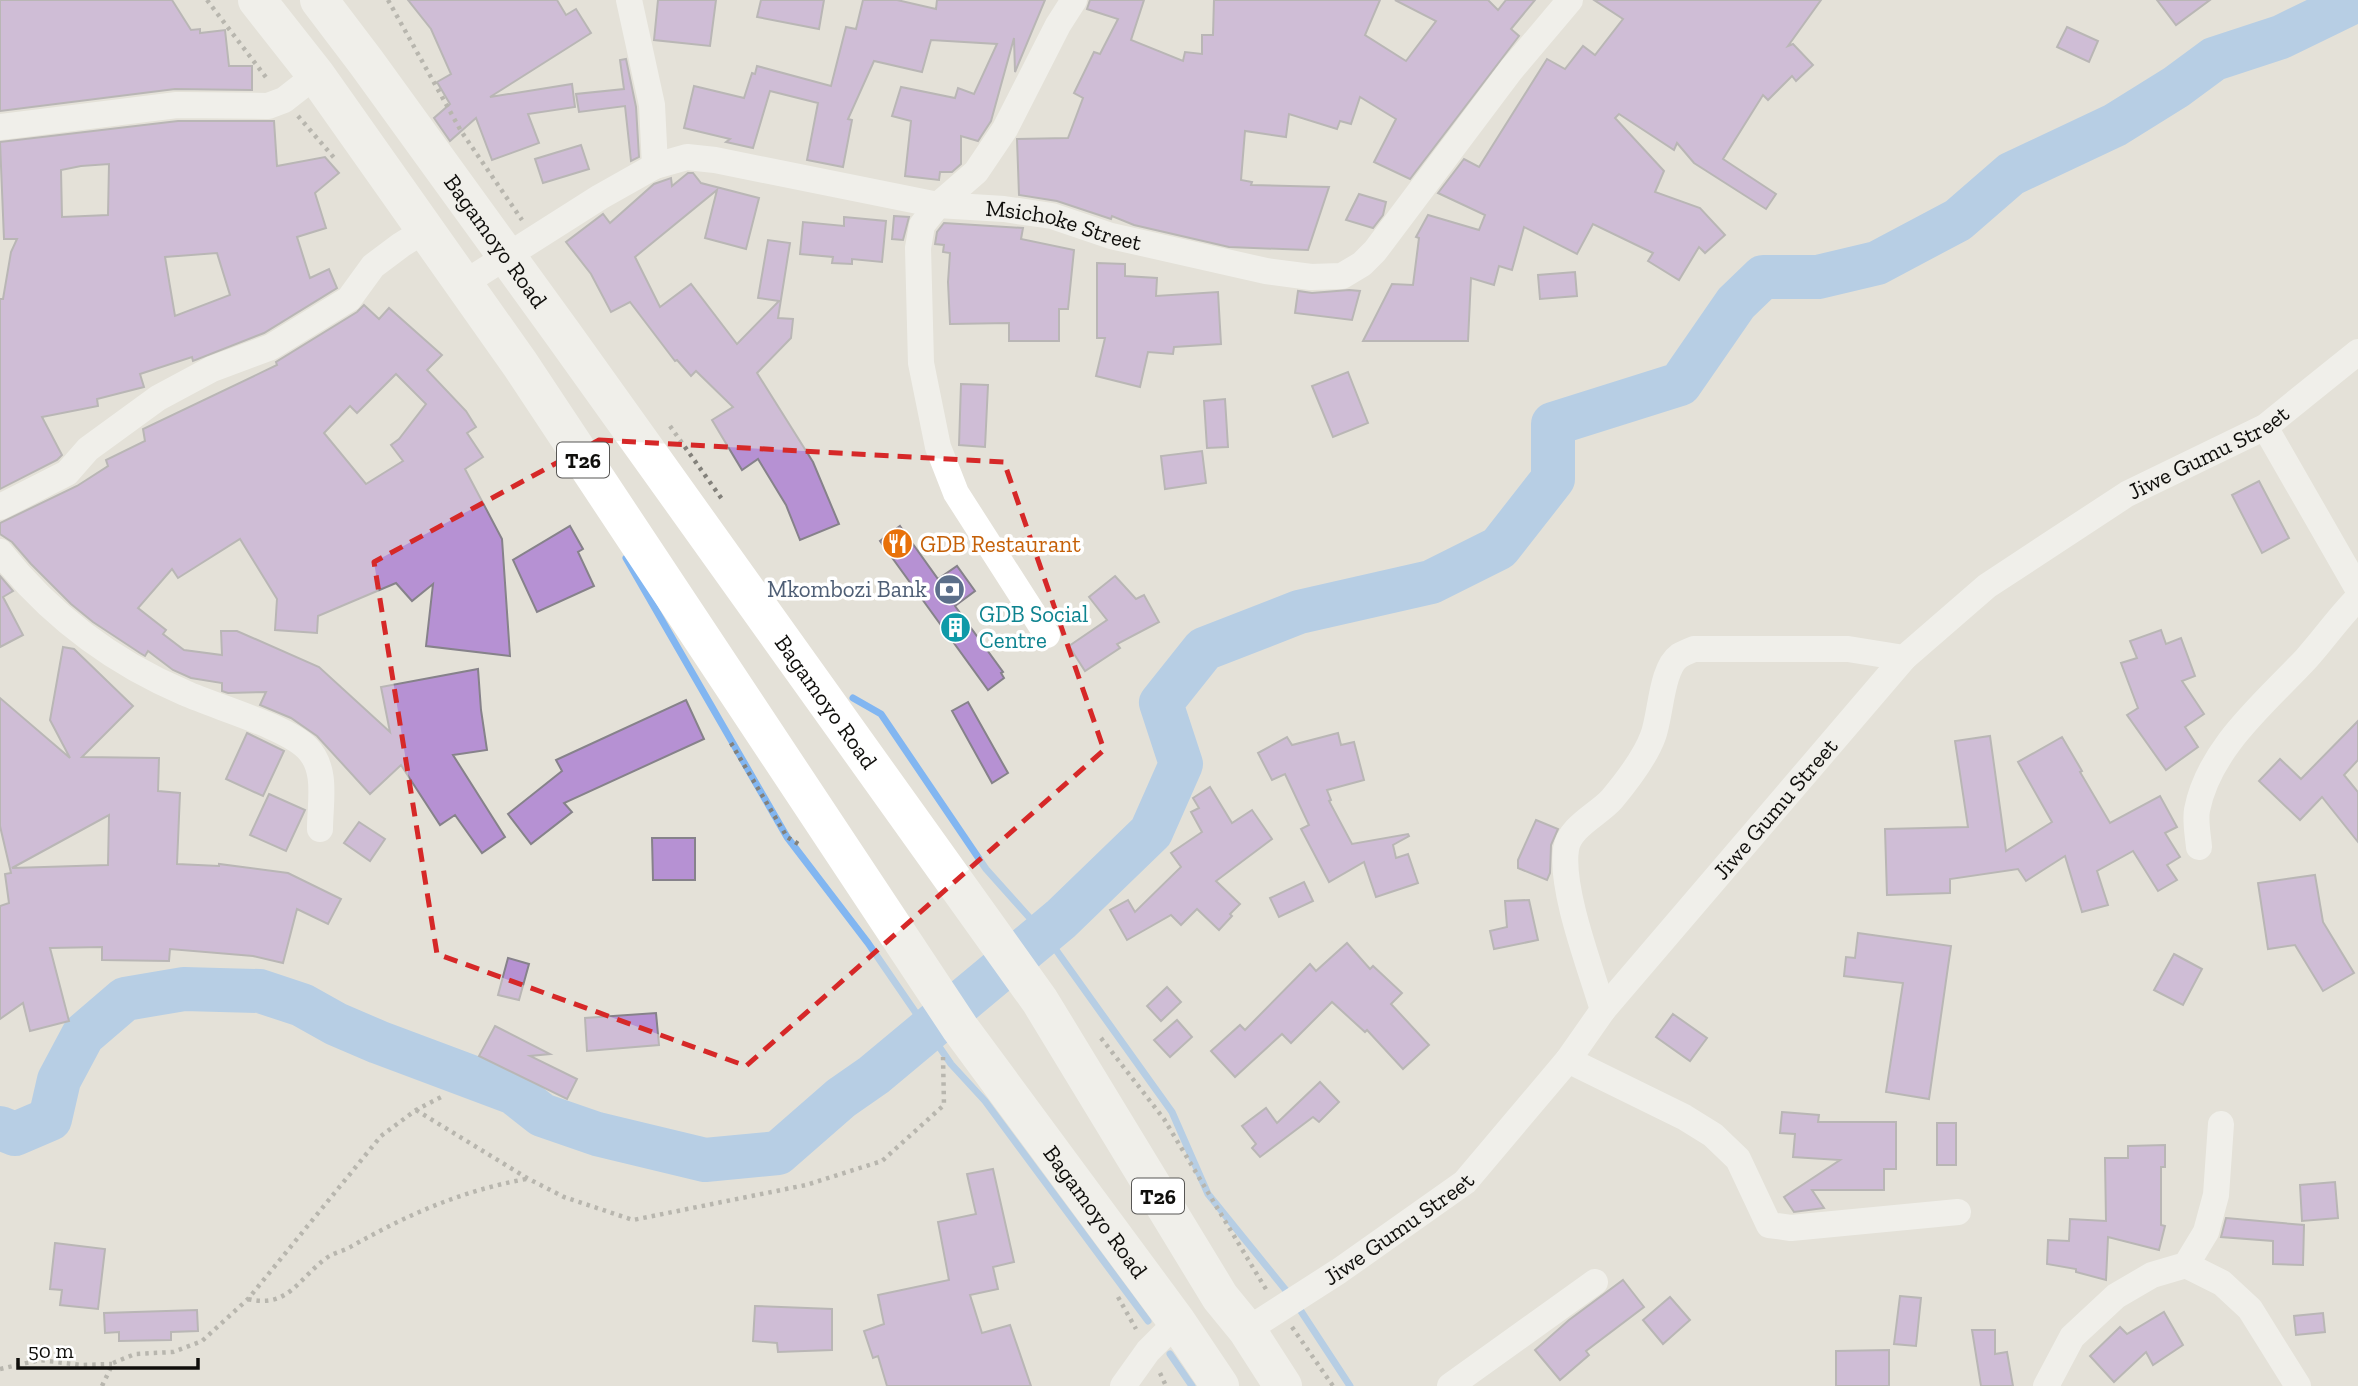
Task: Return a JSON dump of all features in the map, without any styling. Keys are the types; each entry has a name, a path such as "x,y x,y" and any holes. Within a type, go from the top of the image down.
{"highway":[{"name":"Bagamoyo Road","path":"257,0 316,75 527,376 972,1044 1177,1322 1220,1386"},
{"name":"Bagamoyo Road","path":"319,0 374,72 1040,1001 1220,1297 1247,1330 1283,1386"}],"street":[{"path":"629,0 652,105 655,166"},
{"path":"1047,635 956,493 938,447 920,363 918,248 922,225 938,205 976,172 1005,130 1058,25 1074,0"},
{"name":"Msichoke Street","path":"463,284 600,197 655,166 687,157 715,160 938,205 1003,209 1052,216 1111,236 1266,271 1311,277 1342,276 1362,264 1376,251 1511,70 1570,0"},
{"path":"0,127 177,105 268,106 284,100 316,75"},
{"path":"0,507 67,473 88,449 158,398 212,369 271,347 349,299 373,266 425,230"},
{"name":"Jiwe Gumu Street","path":"1247,1330 1465,1182 1568,1060 1603,1010 1904,657 1987,586 2127,494 2265,427 2358,352"},
{"path":"2265,427 2358,589"},
{"path":"0,552 59,615 101,648 147,676 184,693 289,734 306,748 321,774 320,830"},
{"path":"2199,847 2196,812 2206,781 2236,732 2318,646 2340,616 2358,598"},
{"path":"1603,1010 1564,867 1566,845 1577,830 1611,801 1643,754 1653,737 1667,673 1677,657 1694,649 1848,649 1904,657"},
{"path":"1568,1060 1684,1117 1713,1135 1738,1159 1769,1225 1791,1228 1958,1212"},
{"path":"2046,1386 2072,1337 2116,1296 2152,1275 2186,1265 2206,1232 2216,1195 2221,1124"},
{"path":"2186,1265 2222,1283 2250,1310 2298,1386"},
{"path":"1450,1386 1595,1282"},
{"path":"1123,1386 1148,1351 1177,1322"}],"path":[{"path":"416,1110 527,1178 564,1197 633,1220 806,1185 882,1161 944,1105 943,1049 972,1044"},
{"path":"0,1369 40,1360 81,1365 113,1363 135,1354 173,1352 202,1341 248,1299 381,1136 416,1110 444,1095"},
{"path":"1164,1119 1253,1270 1333,1386"},
{"path":"248,1299 273,1301 285,1295 329,1256 449,1198 475,1189 527,1178"},
{"path":"102,1386 113,1363"}],"highlighted area":[{"path":"599,440 1004,462 1104,750 746,1066 437,954 374,562"}],"building":[{"path":"0,0 172,0 191,30 200,29 200,33 225,30 229,66 252,66 252,90 175,89 0,111"},
{"path":"408,0 557,0 566,15 576,9 591,33 490,97 572,84 575,107 528,114 539,143 492,160 476,118 450,141 434,118 450,104 437,82 451,74 431,29"},
{"path":"658,0 716,0 710,46 654,40"},
{"path":"761,0 824,0 819,29 757,17"},
{"path":"863,0 897,0 936,9 937,0 1045,0 1015,72 1014,38 991,121 978,141 961,136 961,164 952,172 940,172 939,180 905,176 911,121 892,116 901,87 955,98 958,88 974,94 997,44 931,40 922,72 874,61 848,119 852,120 843,167 807,160 818,103 770,91 753,148 726,142 730,139 684,128 694,86 744,98 757,66 831,86 846,27 856,29"},
{"path":"1090,0 1144,0 1131,40 1183,61 1185,52 1202,54 1202,35 1213,35 1214,0 1380,0 1365,35 1406,61 1436,21 1395,0 1488,0 1498,10 1506,0 1535,0 1511,29 1519,36 1410,179 1374,162 1396,119 1360,97 1351,124 1340,121 1337,129 1289,114 1286,137 1245,131 1241,180 1252,182 1251,185 1329,187 1308,250 1229,247 1134,225 1112,216 1111,219 1057,201 1019,195 1017,139 1068,138 1083,98 1074,93 1094,52 1100,54 1118,19 1087,9"},
{"path":"1594,0 1821,0 1788,46 1793,44 1813,65 1796,81 1792,76 1768,100 1763,95 1723,159 1776,194 1766,209 1694,163 1677,143 1674,150 1619,114 1615,118 1664,171 1655,192 1700,208 1725,235 1705,253 1699,247 1679,280 1648,261 1653,253 1593,224 1577,254 1524,227 1512,270 1499,266 1494,285 1471,278 1468,341 1363,341 1392,284 1413,285 1419,238 1416,237 1428,215 1479,230 1485,215 1438,193 1464,159 1479,167 1547,59 1565,69 1583,46 1595,55 1623,19"},
{"path":"2157,0 2210,0 2176,25"},
{"path":"2067,27 2098,41 2089,62 2057,47"},
{"path":"626,59 636,107 639,157 631,161 625,106 579,112 576,94 624,89 620,60"},
{"path":"178,121 274,121 277,166 325,157 339,173 315,193 326,228 297,237 310,278 329,269 337,288 264,333 193,361 192,357 140,374 144,387 97,399 98,406 42,417 62,455 0,489 0,299 3,299 11,252 17,239 4,239 0,142","holes":["109,164 108,215 62,217 61,170","217,253 230,295 175,316 165,257"]},
{"path":"581,145 589,169 543,183 535,159"},
{"path":"688,173 693,173 701,183 759,198 746,249 705,238 717,190 635,257 660,307 691,284 737,344 779,301 758,298 768,240 790,243 778,318 793,319 791,338 757,373 813,462 839,524 800,540 786,505 758,459 742,470 712,420 733,407 696,371 691,376 675,361 630,302 611,312 591,274 566,242 603,214 610,223 654,184 671,178 672,186"},
{"path":"1359,194 1386,202 1383,215 1373,228 1346,220"},
{"path":"894,216 909,217 903,240 892,239"},
{"path":"844,217 886,221 882,262 852,259 852,264 832,263 833,257 800,254 803,222 844,226"},
{"path":"944,223 1023,228 1021,239 1074,250 1068,309 1059,309 1059,341 1009,341 1009,323 950,324 950,253 943,252 944,245 935,244 937,232"},
{"path":"1097,263 1125,264 1125,276 1157,278 1156,296 1218,292 1221,344 1174,347 1173,354 1148,352 1140,387 1096,376 1105,338 1097,338"},
{"path":"1575,272 1577,296 1540,299 1538,275"},
{"path":"1298,291 1312,293 1360,291 1352,320 1295,313"},
{"path":"364,305 379,319 389,308 442,355 427,370 466,411 476,427 467,433 483,457 465,469 502,539 510,656 426,646 433,584 412,601 396,583 318,616 317,633 275,630 277,599 240,539 178,578 172,569 138,608 166,630 163,634 184,650 222,655 221,631 237,631 319,667 390,732 381,687 478,669 487,750 453,755 505,837 482,853 455,815 440,825 401,765 370,794 317,736 291,718 260,705 266,692 228,693 222,691 222,683 191,678 173,670 148,651 145,656 71,604 12,542 0,534 0,523 77,486 108,466 106,460 145,441 143,429 277,365 276,362","holes":["396,374 426,404 399,439 391,445 403,461 366,484 324,433 350,406 357,413"]},
{"path":"1348,372 1368,423 1333,437 1312,386"},
{"path":"961,384 988,385 985,447 959,445"},
{"path":"1225,399 1228,447 1207,448 1204,401"},
{"path":"1202,451 1206,483 1165,489 1161,456"},
{"path":"2259,481 2289,538 2262,553 2232,495"},
{"path":"570,526 583,549 578,552 594,586 537,612 513,560"},
{"name":"GDB Social Centre","path":"900,526 938,579 957,566 975,591 955,606 1003,672 1001,673 1004,678 988,690 880,541"},
{"path":"0,576 13,591 3,597 23,635 0,647"},
{"path":"1115,576 1136,599 1144,595 1159,622 1117,644 1120,648 1085,671 1069,646 1107,620 1089,597"},
{"path":"2161,630 2166,644 2181,638 2195,676 2182,681 2204,714 2185,727 2198,747 2166,770 2127,715 2138,708 2121,663 2137,658 2130,641"},
{"path":"63,647 74,649 133,706 82,757 159,758 158,791 180,793 177,864 219,864 288,873 341,899 328,924 297,909 283,963 253,956 170,949 169,961 102,960 102,947 50,948 69,1021 30,1031 23,1003 0,1019 0,906 9,903 5,874 11,873 0,826 0,698 70,758 50,720","holes":["109,815 108,865 12,868"]},
{"path":"686,700 704,739 564,803 572,812 531,844 508,814 562,771 556,760"},
{"path":"968,702 1008,773 992,783 952,711"},
{"path":"2358,721 2358,760 2344,775 2358,792 2358,842 2322,797 2300,820 2259,781 2280,759 2301,779"},
{"path":"247,733 284,751 263,796 226,779"},
{"path":"1338,733 1341,745 1354,742 1364,780 1327,790 1331,800 1329,801 1352,844 1408,834 1409,836 1393,845 1396,858 1408,854 1418,883 1376,897 1364,862 1329,882 1301,829 1309,825 1285,774 1272,780 1258,753 1287,737 1292,745"},
{"path":"1990,736 2006,851 2052,822 2018,762 2062,737 2110,823 2160,796 2177,827 2165,833 2180,857 2167,865 2177,880 2158,891 2133,851 2097,871 2108,905 2082,912 2065,856 2026,881 2018,869 1950,879 1950,893 1887,895 1885,829 1968,827 1955,741"},
{"path":"1210,787 1232,823 1252,810 1272,839 1216,881 1240,904 1219,930 1197,909 1181,925 1171,915 1127,940 1110,910 1128,900 1135,912 1181,867 1171,853 1202,832 1191,812 1199,808 1193,798"},
{"path":"269,794 305,810 286,851 250,835"},
{"path":"1536,820 1558,829 1551,845 1550,873 1547,880 1518,868 1518,860"},
{"path":"359,822 385,839 370,861 344,843"},
{"path":"652,838 695,838 695,880 653,880"},
{"path":"2315,875 2323,922 2354,973 2323,991 2295,945 2268,949 2258,883"},
{"path":"1304,882 1313,901 1279,917 1270,898"},
{"path":"1529,900 1538,940 1494,949 1490,931 1507,927 1505,901"},
{"path":"1858,933 1951,946 1929,1099 1886,1092 1903,983 1844,976 1846,957 1855,958"},
{"path":"1347,943 1370,969 1373,966 1402,993 1391,1004 1429,1045 1403,1069 1367,1030 1365,1032 1332,1002 1291,1043 1282,1034 1235,1077 1211,1051 1240,1025 1245,1030 1310,964 1316,971"},
{"path":"2174,954 2202,969 2183,1005 2154,990"},
{"path":"508,958 529,964 519,1000 498,995"},
{"path":"1167,987 1181,1002 1161,1021 1147,1006"},
{"path":"656,1013 659,1045 587,1051 585,1018"},
{"path":"1673,1014 1707,1038 1690,1061 1656,1037"},
{"path":"1177,1020 1192,1037 1170,1057 1154,1040"},
{"path":"495,1026 550,1054 530,1056 577,1079 567,1099 479,1056"},
{"path":"1320,1082 1339,1102 1319,1122 1313,1117 1260,1157 1252,1148 1256,1144 1242,1126 1266,1108 1277,1123"},
{"path":"1782,1112 1819,1115 1818,1122 1896,1122 1896,1169 1884,1169 1884,1190 1812,1190 1824,1208 1794,1212 1784,1197 1840,1160 1793,1157 1795,1134 1780,1133"},
{"path":"1937,1123 1956,1123 1956,1165 1937,1165"},
{"path":"2165,1145 2165,1167 2161,1167 2161,1225 2165,1226 2159,1250 2108,1237 2106,1280 2076,1272 2076,1269 2047,1264 2048,1240 2069,1241 2070,1219 2106,1221 2105,1158 2128,1158 2128,1146"},
{"path":"993,1169 1014,1262 993,1267 998,1289 970,1295 982,1333 1010,1325 1031,1386 887,1386 878,1356 873,1358 864,1331 884,1324 878,1295 949,1280 938,1222 976,1214 967,1174"},
{"path":"2335,1182 2338,1218 2302,1221 2300,1185"},
{"path":"2226,1218 2304,1225 2303,1265 2273,1264 2273,1241 2221,1237"},
{"path":"55,1243 105,1249 98,1309 60,1305 62,1290 50,1289"},
{"path":"1623,1280 1644,1307 1586,1351 1589,1355 1560,1380 1535,1350 1569,1320"},
{"path":"1900,1296 1921,1298 1916,1346 1894,1344"},
{"path":"1670,1297 1690,1320 1663,1344 1643,1320"},
{"path":"755,1306 832,1309 832,1350 778,1352 777,1343 753,1341"},
{"path":"197,1310 198,1331 171,1332 171,1340 119,1341 119,1332 105,1333 104,1313"},
{"path":"2164,1312 2183,1345 2153,1365 2146,1352 2114,1382 2090,1356 2120,1327 2127,1334"},
{"path":"2323,1313 2325,1332 2296,1335 2294,1316"},
{"path":"1972,1330 1995,1330 1995,1354 2007,1352 2013,1386 1981,1386"},
{"path":"1889,1350 1889,1386 1836,1386 1836,1351"}],"waterway":[{"path":"0,1128 15,1134 50,1119 59,1080 83,1035 125,999 184,989 260,991 302,1005 336,1024 378,1042 514,1093 542,1115 597,1134 705,1160 778,1153 841,1098 874,1075 1061,919 1151,832 1181,764 1161,703 1204,649 1299,612 1431,582 1499,548 1553,479 1553,424 1680,384 1736,303 1763,277 1818,277 1877,263 1958,220 2011,174 2115,125 2176,87 2214,59 2281,37 2357,0"},
{"path":"626,558 787,837 868,943 951,1064 985,1101 1148,1321"},
{"path":"853,698 881,714 986,869 1046,936 1172,1112 1208,1194 1293,1299 1350,1386"},
{"path":"1170,1354 1192,1386"}],"place":[{"name":"GDB Restaurant","path":"897,544"},
{"name":"Mkombozi Bank","path":"950,589"},
{"name":"GDB Social Centre","path":"956,627"}]}
